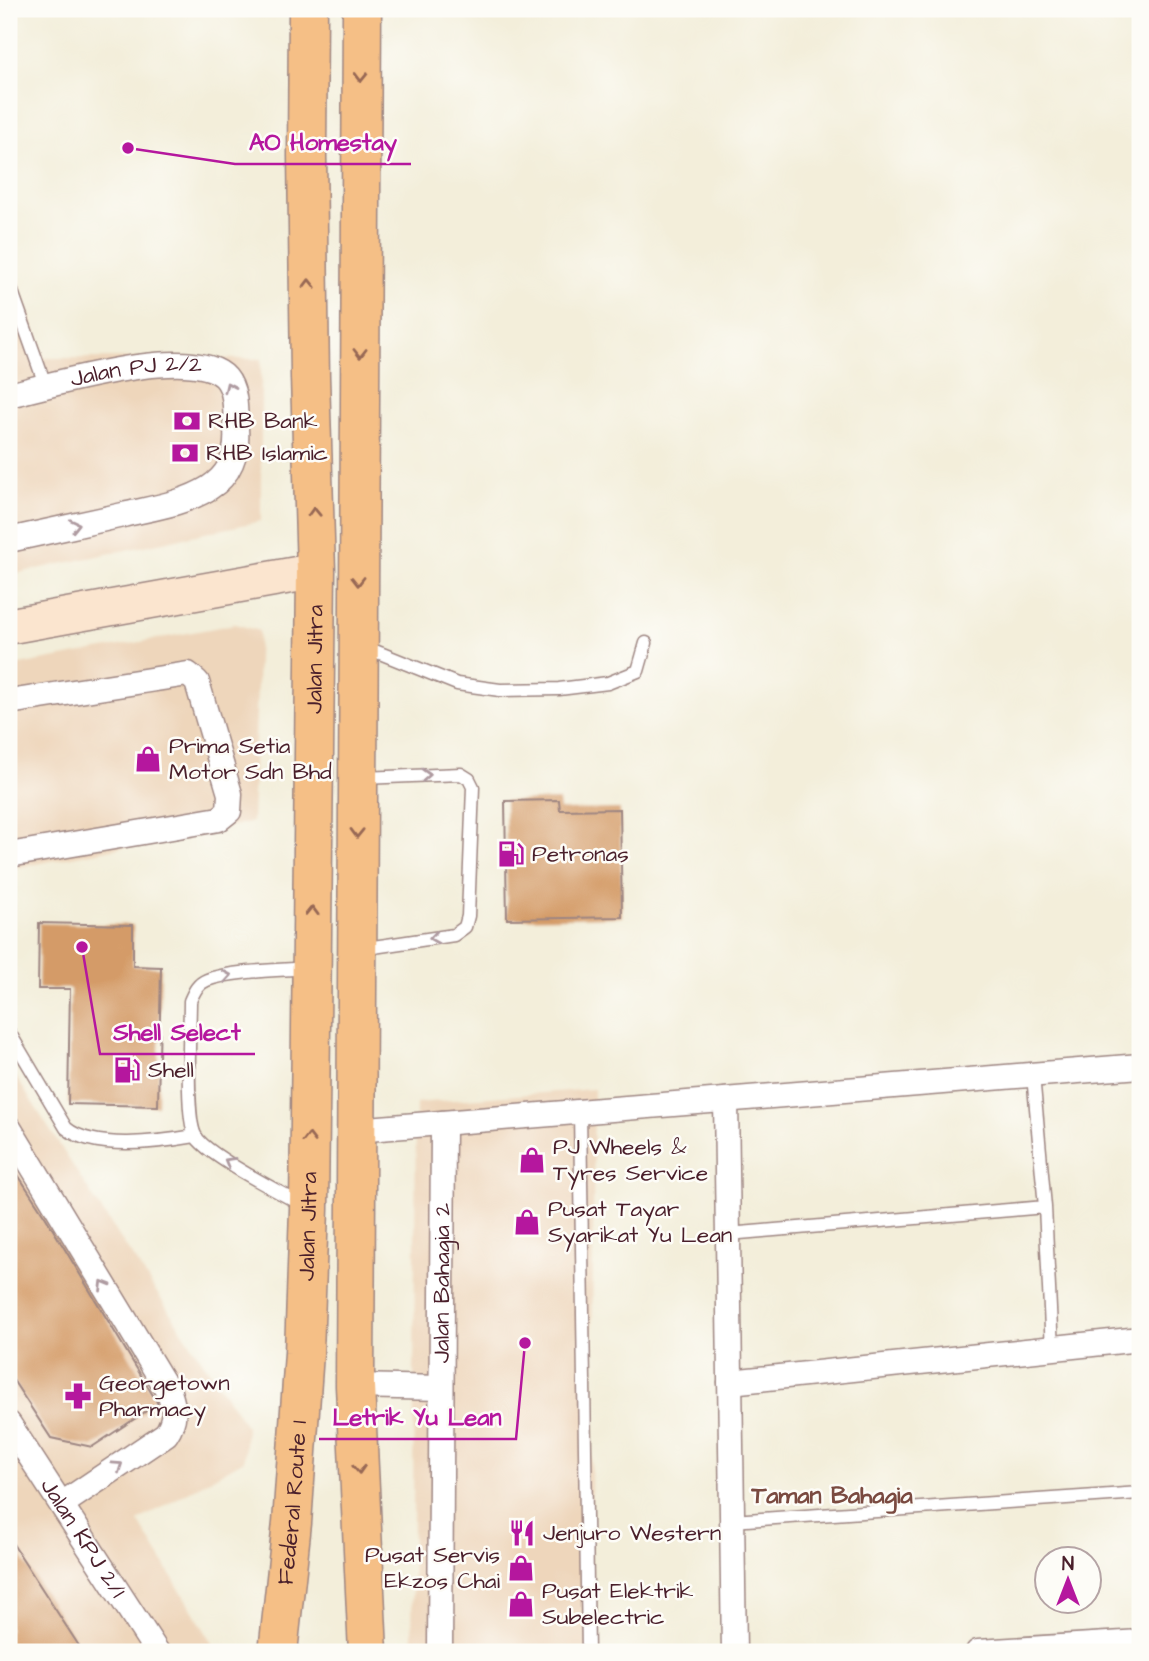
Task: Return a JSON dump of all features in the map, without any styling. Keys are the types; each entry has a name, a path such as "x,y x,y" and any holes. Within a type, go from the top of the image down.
{"highway":[{"name":"Jalan Jitra","path":"304,1353 309,1209 316,571 309,294 308,9"},
{"name":"Jalan Jitra","path":"355,1386 362,9"},
{"name":"Federal Route 1","path":"278,1652 292,1523 304,1353"},
{"path":"355,1386 368,1652"}],"main road":[{"path":"9,626 316,571"}],"street":[{"name":"Jalan PJ 2/2","path":"9,395 140,365 193,364 213,369 225,377 234,393 237,445 224,476 193,498 9,540"},
{"path":"9,702 188,674 197,682 230,794 229,811 219,819 9,855"},
{"path":"355,1130 1140,1066"},
{"path":"726,1100 734,1652"},
{"name":"Jalan Bahagia 2","path":"440,1652 443,1122"},
{"path":"9,1128 169,1392 175,1410 173,1424 166,1434 62,1504"},
{"path":"730,1382 1052,1349 1140,1344"},
{"path":"355,1386 441,1388"},
{"name":"Jalan KPJ 2/1","path":"9,1424 157,1652"},
{"path":"978,1652 1140,1642"}],"lane":[{"path":"9,284 46,387"},
{"path":"358,645 457,684 500,690 559,689 608,683 638,671 646,643"},
{"path":"356,950 454,935 465,927 468,916 473,787 469,779 461,774 358,779"},
{"path":"309,1209 211,1152 195,1136 191,1116 190,1001 196,988 207,980 226,975 311,968"},
{"path":"9,1032 66,1128 72,1133 82,1138 129,1143 161,1142 195,1136"},
{"path":"1033,1075 1045,1207 1052,1349"},
{"path":"580,1112 588,1652"},
{"path":"728,1234 1045,1207"},
{"path":"732,1521 1140,1493"}],"shaded area":[{"path":"9,253 44,358 261,359 261,521 9,575"},
{"path":"235,624 259,631 252,822 9,869 9,667"},
{"path":"9,1066 246,1426 244,1460 138,1521 218,1652 9,1652"},
{"path":"594,1089 590,1652 412,1652 416,1103"}],"building":[{"path":"559,800 560,810 620,809 622,917 507,919 505,801"},
{"path":"39,923 133,925 133,966 161,967 158,1106 68,1104 70,989 38,989"},
{"path":"9,1161 157,1402 92,1447 51,1438 9,1374"},
{"path":"9,1538 83,1652 9,1652"}],"place":[{"name":"AO Homestay","path":"128,148"},
{"name":"RHB Bank","path":"187,421"},
{"name":"RHB Islamic","path":"185,453"},
{"name":"Prima Setia Motor Sdn Bhd","path":"148,759"},
{"name":"Petronas","path":"511,854"},
{"name":"Shell Select","path":"82,947"},
{"name":"Shell","path":"127,1070"},
{"name":"PJ Wheels & Tyres Service","path":"532,1160"},
{"name":"Pusat Tayar Syarikat Yu Lean","path":"527,1222"},
{"name":"Letrik Yu Lean","path":"525,1343"},
{"name":"Georgetown Pharmacy","path":"78,1396"},
{"name":"Jenjuro Western","path":"522,1533"},
{"name":"Pusat Servis Ekzos Chai","path":"521,1568"},
{"name":"Pusat Elektrik Subelectric","path":"521,1604"}],"district":[{"name":"Taman Bahagia","path":"832,1496"}]}
